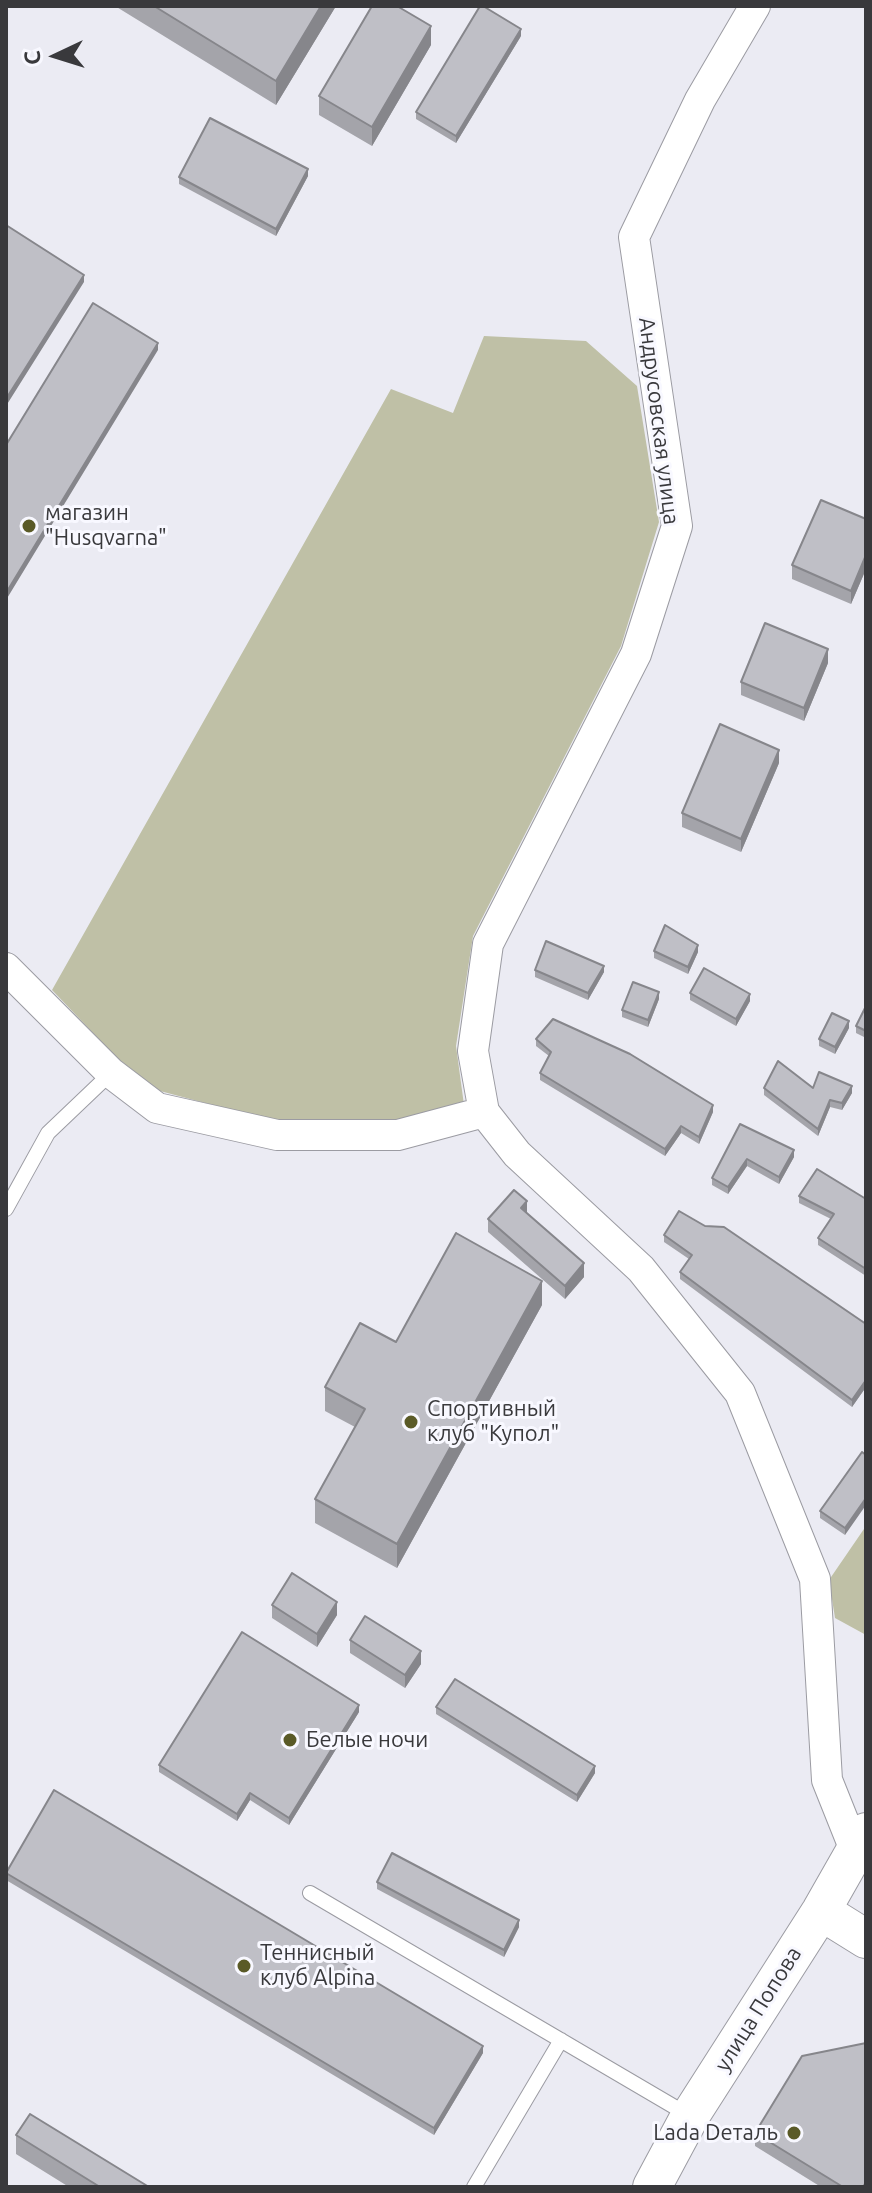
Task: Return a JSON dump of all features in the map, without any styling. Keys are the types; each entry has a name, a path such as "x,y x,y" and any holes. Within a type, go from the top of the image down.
{"street":[{"name":"Андрусовская улица","path":"484,1112 473,1051 488,944 636,654 677,526 634,237 700,100 755,6"},
{"path":"6,968 111,1073 157,1108 277,1135 398,1135 484,1112 517,1154 641,1269 740,1393 815,1579 827,1780 861,1841"},
{"name":"улица Попова","path":"652,2187 690,2116 821,1911 861,1841"},
{"path":"821,1911 866,1939"}],"lane":[{"path":"6,1209 48,1133 111,1073"},
{"path":"310,1893 690,2116"},
{"path":"474,2187 561,2040"}],"green space":[{"path":"484,336 586,341 637,386 659,522 621,646 473,936 456,1046 464,1105 392,1121 269,1120 160,1091 117,1058 52,990 391,389 453,413"},
{"path":"866,1526 866,1635 835,1618 829,1580"}],"building":[{"path":"154,6 321,6 276,81"},
{"path":"372,6 397,6 431,26 372,127 319,96"},
{"path":"480,6 521,29 456,136 416,112"},
{"path":"210,118 308,169 276,229 179,177"},
{"path":"6,225 84,275 6,399"},
{"name":"магазин \"Husqvarna\"","path":"93,303 158,343 6,593 6,445"},
{"path":"821,500 866,519 866,555 851,591 792,565"},
{"path":"765,623 828,649 804,708 741,682"},
{"path":"720,724 779,750 741,839 682,813"},
{"path":"665,925 698,945 688,967 654,951"},
{"path":"546,941 604,966 588,993 535,970"},
{"path":"704,968 750,994 736,1019 690,993"},
{"path":"633,982 659,992 648,1020 622,1010"},
{"path":"866,1006 866,1031 856,1026"},
{"path":"832,1013 849,1021 835,1047 819,1039"},
{"path":"553,1019 630,1054 713,1105 699,1137 681,1126 665,1149 540,1073 551,1052 536,1039"},
{"path":"778,1061 813,1088 819,1072 852,1086 842,1103 830,1100 818,1129 764,1088"},
{"path":"740,1124 794,1150 779,1177 747,1159 728,1187 712,1178"},
{"path":"817,1169 866,1199 866,1269 818,1238 834,1214 799,1196"},
{"path":"514,1190 527,1201 521,1208 584,1263 565,1286 488,1219"},
{"path":"679,1211 705,1226 724,1227 866,1324 866,1380 852,1400 680,1272 692,1255 664,1235"},
{"name":"Спортивный клуб \"Купол\"","path":"456,1233 542,1281 397,1544 315,1499 365,1409 325,1387 360,1323 396,1342"},
{"path":"862,1452 866,1455 866,1498 845,1528 820,1511"},
{"path":"292,1573 337,1602 317,1634 272,1605"},
{"path":"365,1616 421,1651 405,1675 350,1640"},
{"path":"242,1632 359,1705 289,1818 250,1793 237,1814 159,1765"},
{"path":"455,1679 595,1766 577,1795 436,1707"},
{"name":"Теннисный клуб Alpina","path":"54,1790 483,2046 434,2128 6,1873"},
{"path":"392,1853 519,1920 504,1950 377,1882"},
{"path":"866,2043 866,2182 863,2187 843,2187 755,2133 802,2056"},
{"path":"30,2114 149,2187 100,2187 16,2135"}],"place":[{"name":"магазин \"Husqvarna\"","path":"29,526"},
{"name":"Спортивный клуб \"Купол\"","path":"411,1422"},
{"name":"Белые ночи","path":"290,1740"},
{"name":"Теннисный клуб Alpina","path":"244,1966"},
{"name":"Lada Dеталь","path":"794,2133"}]}
